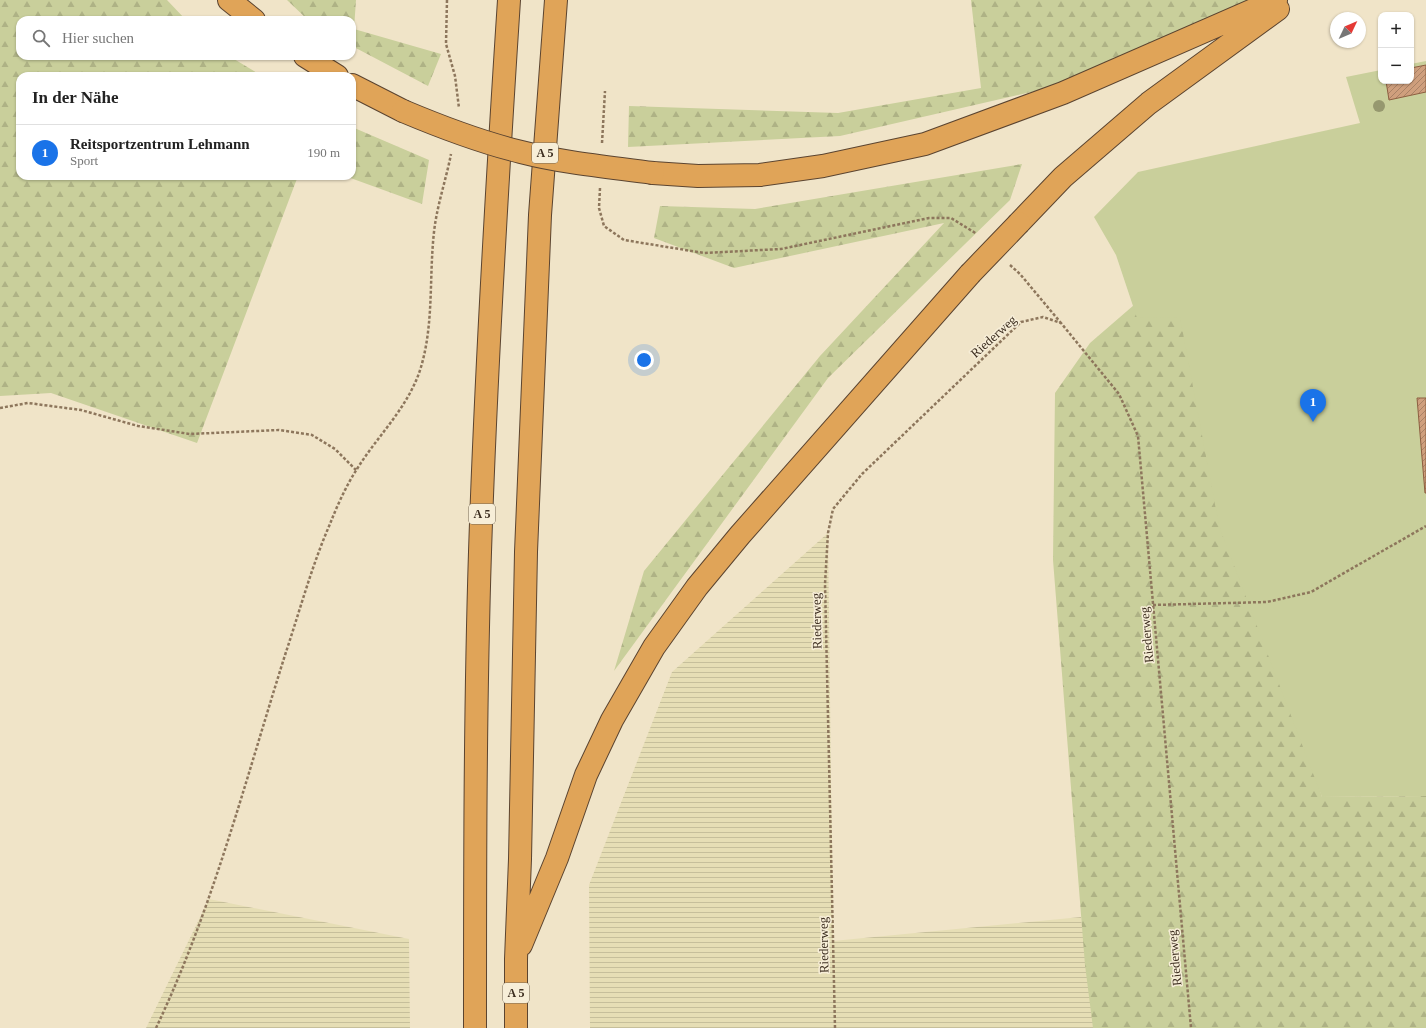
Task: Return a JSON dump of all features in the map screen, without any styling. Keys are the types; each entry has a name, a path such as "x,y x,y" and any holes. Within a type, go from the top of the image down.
{"highway":[{"path":"229,0 249,16"},
{"name":"A 5","path":"474,1028 475,853 480,553 496,204 509,0"},
{"name":"A 5","path":"516,1028 516,959 520,859 526,544 540,215 556,0"},
{"path":"356,87 403,111 464,135 521,152 569,162 653,173 698,176 760,175 823,166 925,144 1063,93 1276,0"},
{"path":"516,959 557,858 586,775 612,720 654,647 697,587 740,534 970,274 1063,177 1149,103 1290,0"},
{"path":"311,60 331,72"}],"path":[{"path":"447,0 446,44 460,105 458,112"},
{"path":"602,145 605,91"},
{"path":"156,1028 177,984 209,899 297,617 330,524 356,470 407,401 421,368 428,334 434,233 438,204 446,178 452,149"},
{"path":"600,184 599,208 604,226 624,240 704,253 781,249 929,218 951,218 983,240"},
{"path":"1009,264 1020,274 1061,323"},
{"name":"Riederweg","path":"835,1028 825,584 828,532 833,509 862,474 1021,322 1043,316 1061,323 1119,394 1138,436 1191,1028"},
{"path":"0,408 28,403 81,410 138,426 190,434 278,430 312,435 335,449 356,470"},
{"path":"1153,606 1267,602 1311,592 1426,526"}],"shaded area":[{"path":"828,533 833,941 1081,917 1095,1028 590,1028 589,885 672,672"},
{"path":"209,899 409,939 410,1028 146,1028"}],"green space":[{"path":"0,0 167,0 182,16 16,16 16,60 236,60 255,72 16,72 16,180 296,180 197,443 51,393 0,396"},
{"path":"287,0 356,0 355,16 304,16"},
{"path":"971,0 1258,0 1096,77 840,136 628,147 629,106 838,113 981,88"},
{"path":"356,30 441,54 428,86 356,48"},
{"path":"1426,61 1426,796 1322,797 1219,526 1180,317 1137,318 1116,255 1094,217 1138,172 1360,123 1346,77 1378,71 1378,84 1414,84 1414,63"},
{"path":"356,129 429,160 422,204 356,180"},
{"path":"1022,164 1010,200 828,378 614,671 644,571 820,356 944,223 734,268 654,238 660,206 755,209"},
{"path":"1171,273 1322,797 1426,796 1426,1028 1093,1028 1085,965 1053,560 1055,393 1090,343"}],"building":[{"path":"1426,65 1426,92 1389,100 1386,84 1414,84 1414,67"},
{"path":"1417,398 1426,398 1426,493 1425,493"}],"place":[{"name":"Reitsportzentrum Lehmann","path":"1313,422"}]}
